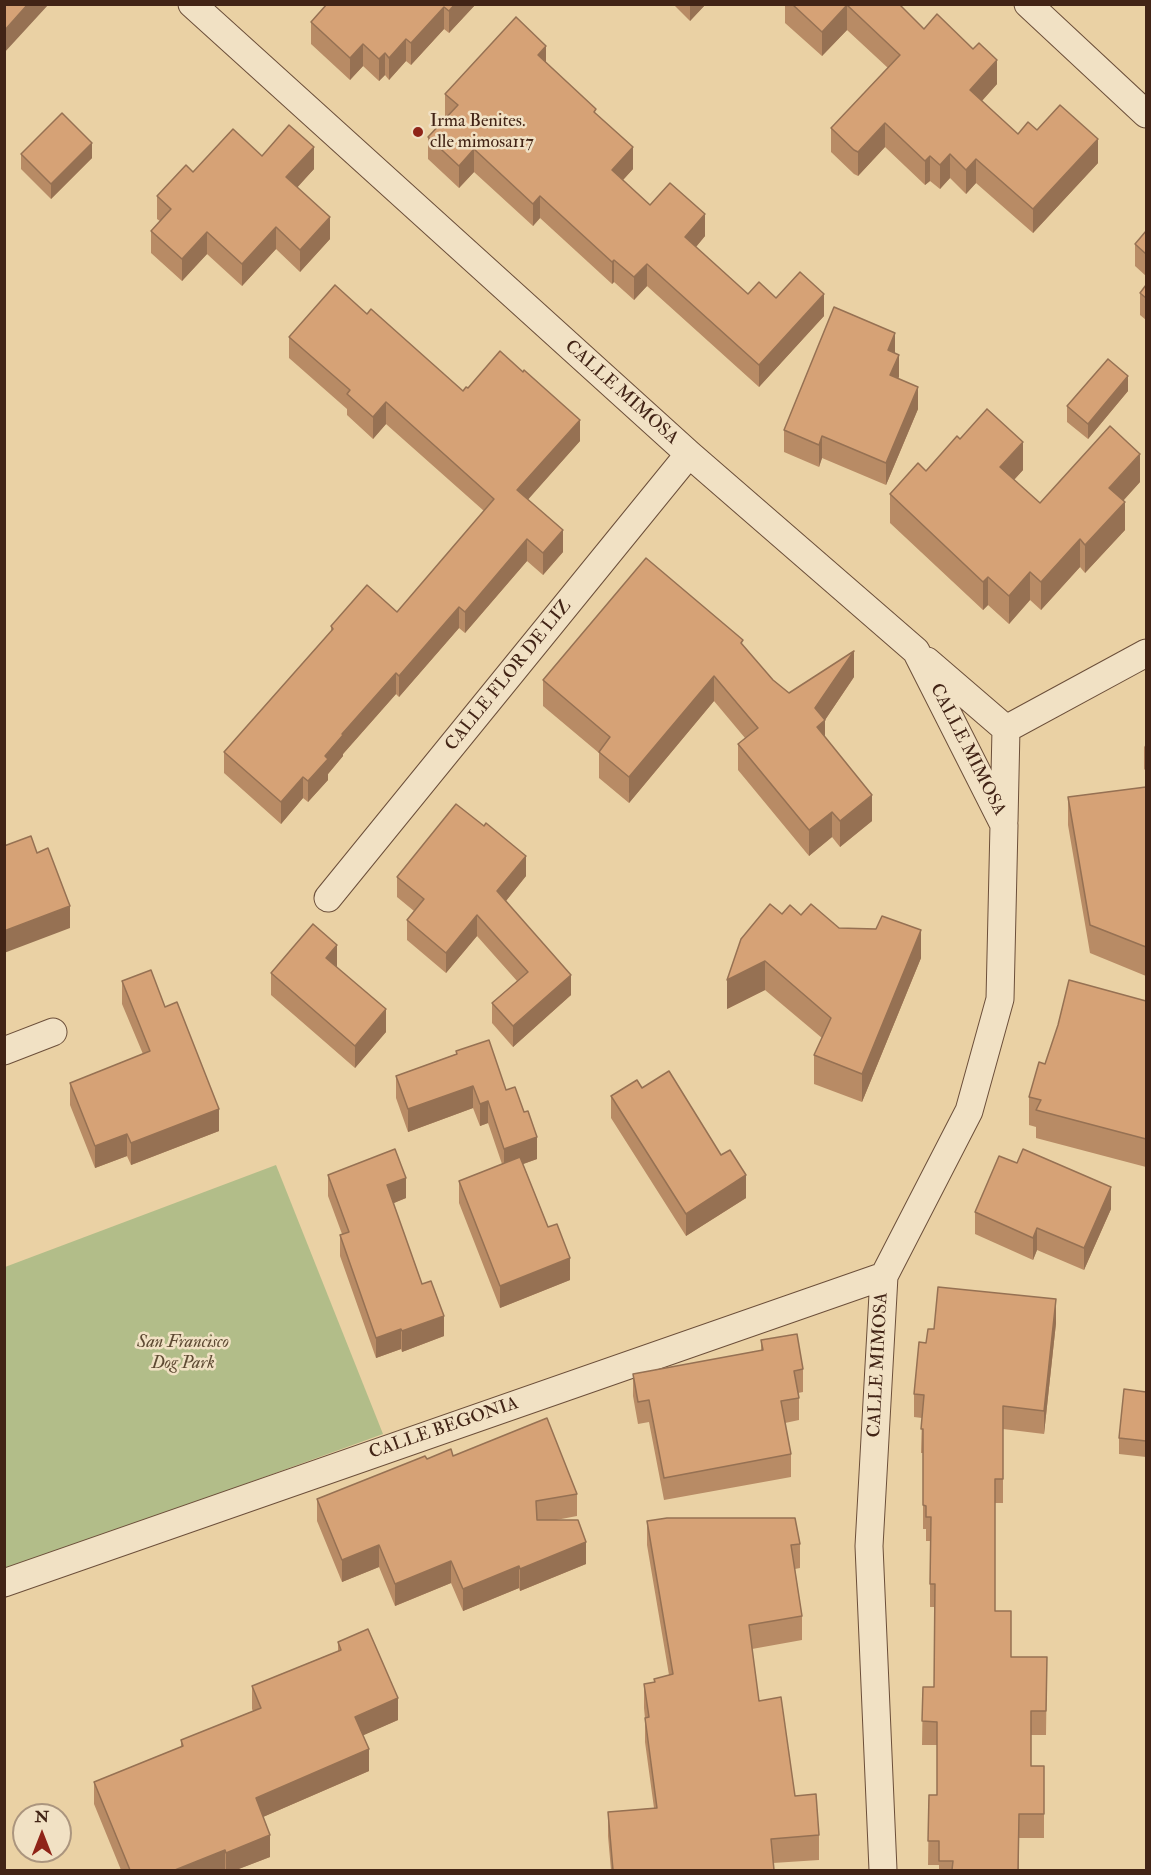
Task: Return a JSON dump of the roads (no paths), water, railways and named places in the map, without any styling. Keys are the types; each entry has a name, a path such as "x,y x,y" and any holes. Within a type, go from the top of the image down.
{"street":[{"name":"CALLE MIMOSA","path":"192,4 689,454 916,651 1004,825 1000,999 969,1111 884,1276 869,1546 883,1870"},
{"path":"1028,4 1146,114"},
{"name":"CALLE FLOR DE LIZ","path":"328,898 689,454"},
{"path":"916,651 1006,729"},
{"path":"1006,729 1146,653"},
{"path":"1004,825 1006,729"},
{"path":"4,1051 53,1032"},
{"name":"CALLE BEGONIA","path":"4,1583 884,1276"}],"place":[{"name":"Irma Benites. clle mimosa117","path":"418,132"}],"park label":[{"name":"San Francisco Dog Park","path":"183,1353"}]}
